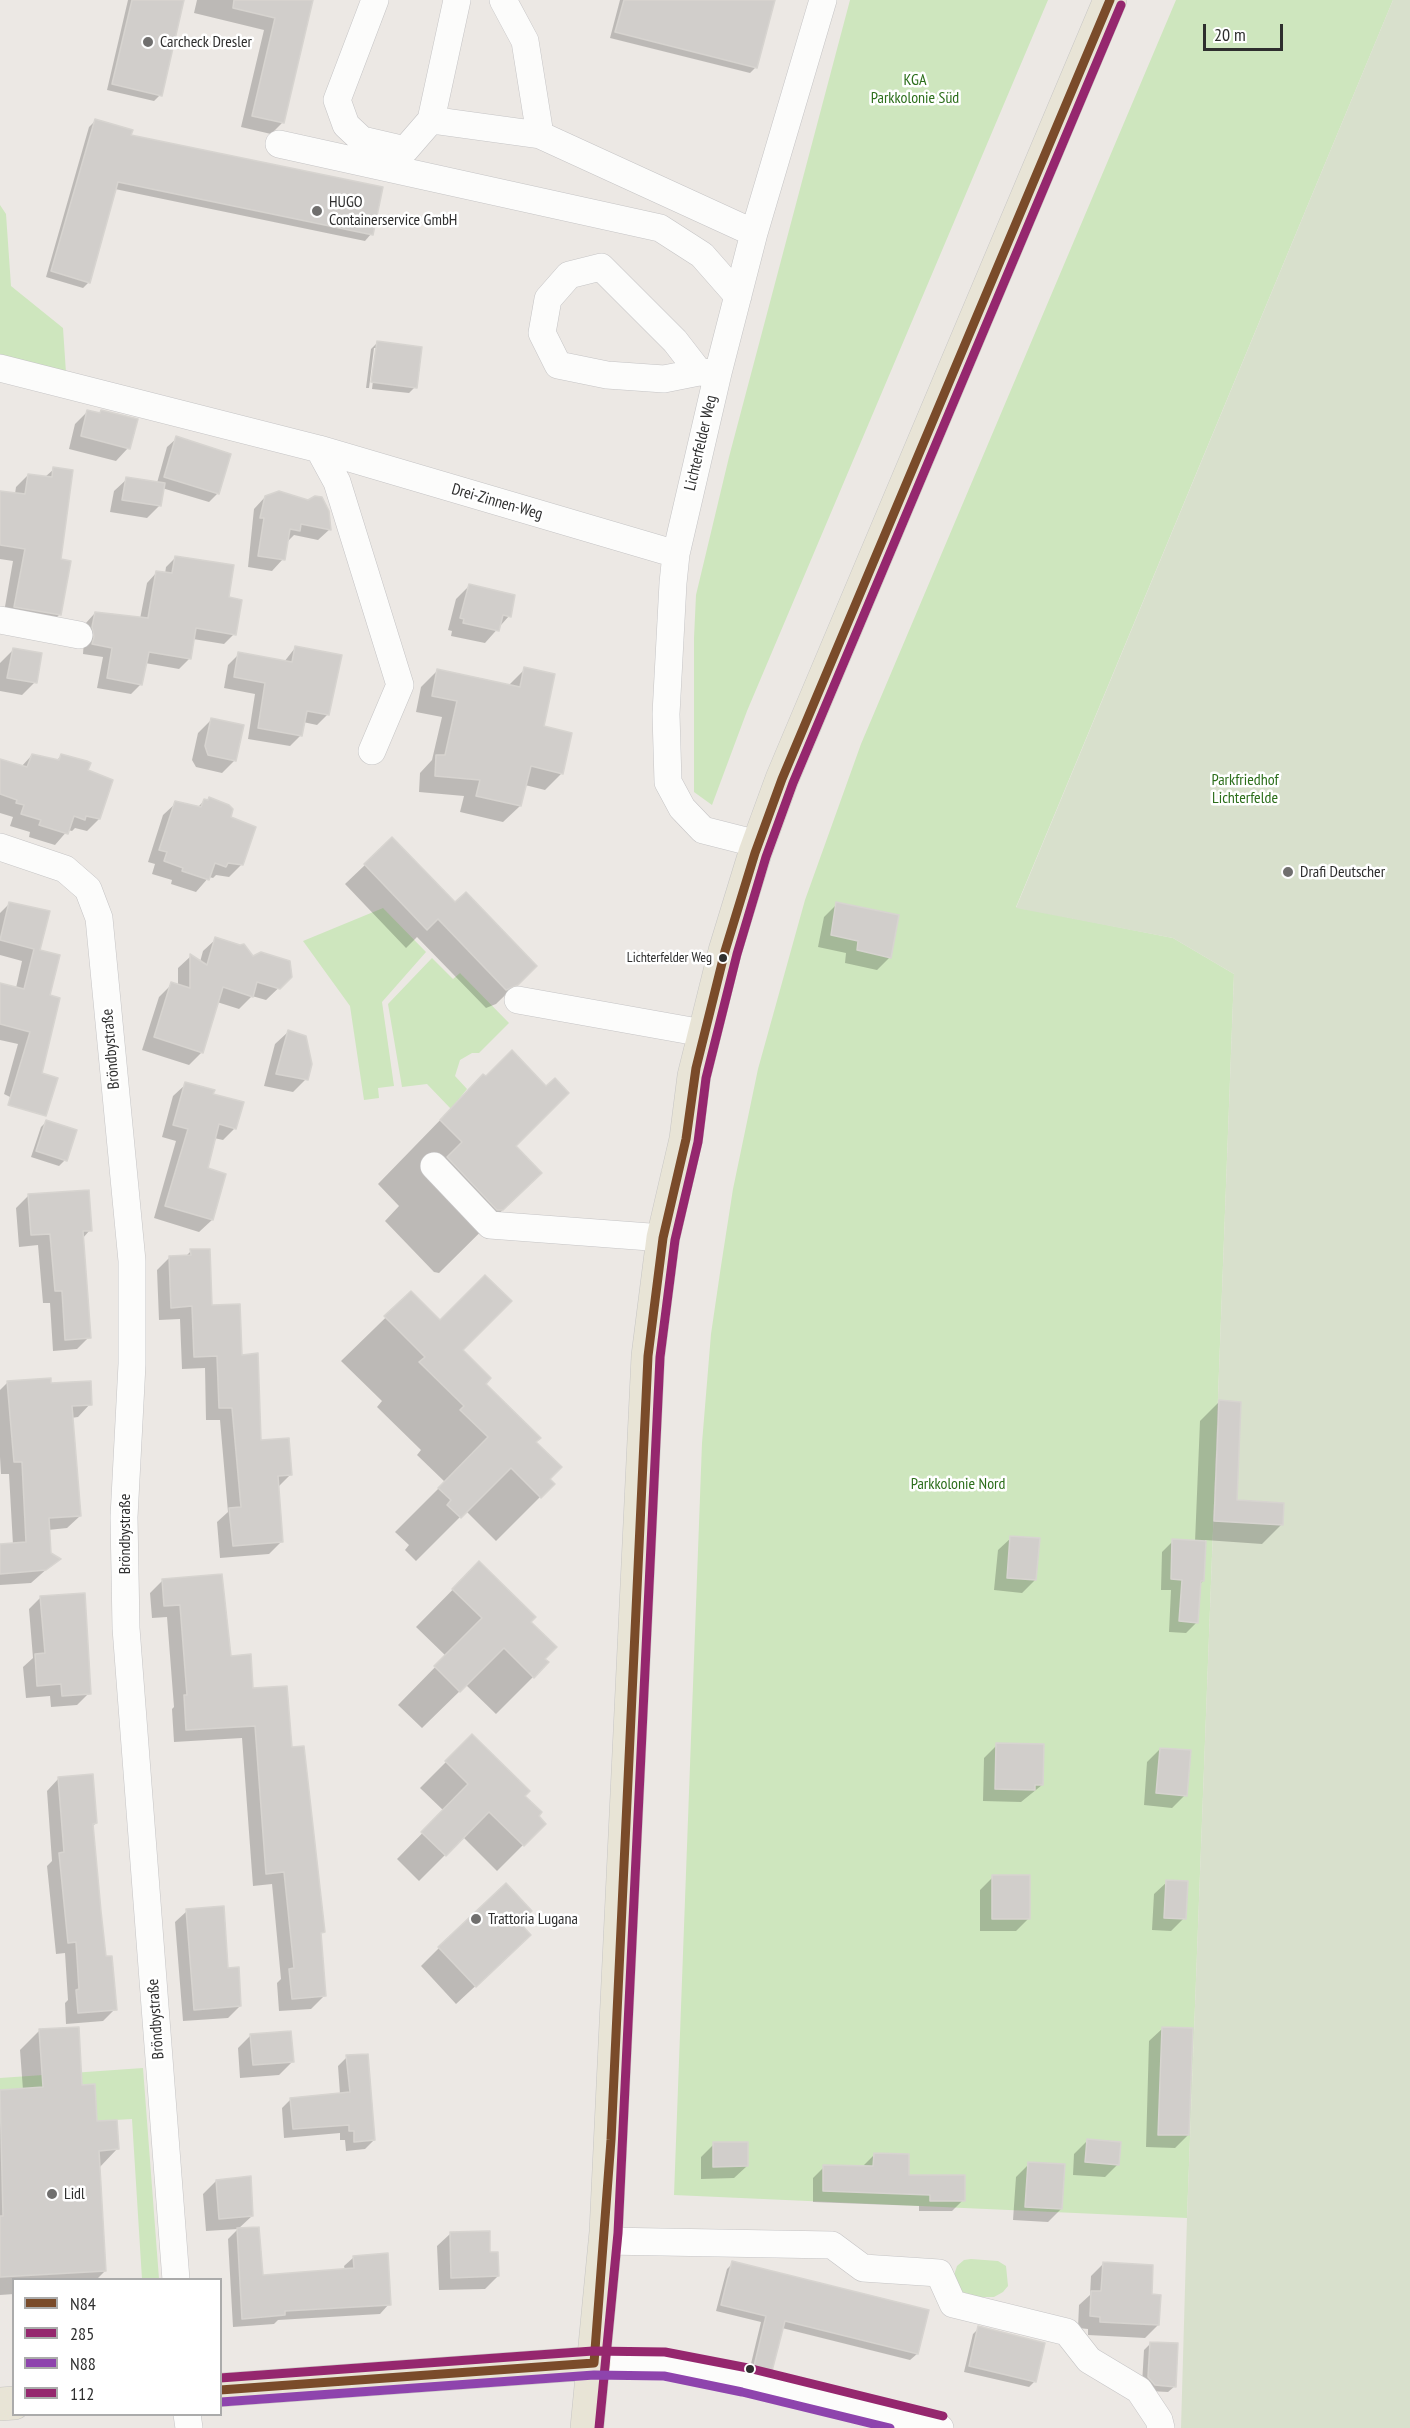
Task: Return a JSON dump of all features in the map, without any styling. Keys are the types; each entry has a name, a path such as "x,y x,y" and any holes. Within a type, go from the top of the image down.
{"main road":[{"path":"586,2428 605,2241 623,1917 648,1356 663,1238 686,1139 694,1077 725,951 758,844 804,723 1110,0"},
{"path":"222,2390 594,2363"}],"street":[{"path":"375,0 337,100 346,125 362,140 405,150 431,120 456,0"},
{"path":"503,0 525,41 540,135"},
{"name":"Lichterfelder Weg","path":"758,844 703,830 682,808 668,782 666,714 676,554 708,372 738,296 754,233 823,0"},
{"path":"431,120 540,135 754,233"},
{"path":"279,144 660,228 702,255 738,296"},
{"path":"601,267 708,372 664,379 607,375 558,365 542,333 548,299 569,275 601,267"},
{"name":"Drei-Zinnen-Weg","path":"0,368 319,449 676,554"},
{"path":"319,449 337,482 399,685 372,751"},
{"path":"0,620 79,636"},
{"name":"Bröndbystraße","path":"0,847 65,869 88,889 99,918 132,1261 132,1364 124,1526 126,1628 176,2278"},
{"path":"518,1000 704,1033"},
{"path":"434,1166 490,1225 663,1238"},
{"path":"605,2241 832,2245 863,2268 939,2273 953,2304 1067,2332 1089,2360 1139,2390 1159,2420 1161,2428"},
{"path":"594,2363 665,2364 716,2373 940,2428"}],"green space":[{"name":"KGA Parkkolonie Süd","path":"850,0 1048,0 747,711 712,805 694,792 696,595 729,457"},
{"name":"Parkkolonie Nord","path":"1176,0 1393,0 1016,907 1173,938 1234,974 1187,2218 674,2195 702,1443 711,1334 721,1266 733,1189 758,1069 805,900 861,744"},
{"name":"Parkfriedhof Lichterfelde","path":"1393,0 1410,0 1410,2428 1181,2428 1234,974 1173,938 1016,908"},
{"path":"0,205 6,214 11,286 63,328 66,373 0,356"},
{"path":"383,908 426,952 382,1002 394,1086 378,1088 379,1098 364,1100 350,1006 303,941"},
{"path":"432,958 453,979 460,973 509,1023 479,1053 472,1053 460,1060 455,1076 467,1089 451,1109 427,1084 402,1087 388,1004"},
{"path":"143,2068 159,2278 142,2278 132,2119 97,2121 95,2084 0,2090 0,2078"},
{"path":"964,2260 998,2261 1006,2266 1008,2286 1003,2292 994,2297 978,2297 962,2292 954,2275 957,2266"}],"building":[{"name":"Carcheck Dresler","path":"132,0 184,0 162,96 112,84"},
{"path":"234,0 313,0 284,123 252,116 275,18 233,8"},
{"path":"624,0 775,0 757,68 615,32"},
{"name":"HUGO Containerservice GmbH","path":"95,119 133,130 131,135 383,187 373,235 118,182 90,283 51,271"},
{"path":"377,341 422,347 417,388 371,382"},
{"path":"87,410 100,413 101,410 138,419 130,449 81,436"},
{"path":"176,436 231,454 219,494 164,477"},
{"path":"53,467 73,470 61,559 71,561 61,615 14,607 25,549 0,545 0,491 25,494 28,474 52,477"},
{"path":"126,477 165,483 161,506 122,500"},
{"path":"279,491 308,500 315,496 322,497 329,511 331,530 301,524 300,531 290,529 285,560 258,556 264,518 260,518 265,496"},
{"path":"175,556 234,565 229,597 242,600 236,635 196,628 191,659 149,652 142,685 107,678 112,648 92,644 95,612 148,618 156,571 172,573"},
{"path":"469,584 515,595 511,617 503,615 499,631 463,623 464,619 460,618"},
{"path":"295,646 342,655 329,715 307,711 302,736 258,728 265,683 234,677 238,652 292,662"},
{"path":"13,648 42,653 37,683 7,678"},
{"path":"524,667 555,674 544,726 572,733 563,774 531,766 521,806 476,796 480,780 435,776 436,755 445,755 457,701 432,696 437,669 520,687"},
{"path":"211,718 244,725 236,761 208,755 205,746"},
{"path":"32,754 59,760 61,754 87,761 91,763 88,770 113,780 100,819 86,816 85,820 74,816 68,834 39,825 41,820 21,814 24,805 0,794 0,759 27,767"},
{"path":"209,797 229,805 233,809 231,817 256,827 243,865 228,863 226,867 215,863 209,880 182,871 183,868 164,861 167,852 159,850 175,801 201,807 204,799 208,800"},
{"path":"392,837 455,902 466,892 537,966 518,985 506,990 438,919 427,930 364,864"},
{"path":"9,902 50,911 40,950 60,955 50,995 60,998 42,1073 58,1078 46,1116 8,1105 30,1032 0,1024 0,983 24,989 34,949 0,940"},
{"path":"836,902 899,915 891,958 857,950 858,941 831,935"},
{"path":"215,937 240,945 244,944 253,956 261,952 290,961 292,977 280,989 257,982 253,997 223,987 203,1053 154,1037 171,982 190,988 190,954 207,965"},
{"path":"288,1030 306,1036 312,1064 308,1080 276,1074"},
{"path":"512,1050 546,1086 555,1078 569,1093 516,1146 542,1173 503,1210 497,1210 447,1157 462,1142 440,1120 483,1074 486,1076"},
{"path":"185,1082 215,1090 213,1094 244,1102 236,1129 219,1124 208,1168 226,1174 213,1220 165,1206 188,1129 173,1125"},
{"path":"46,1120 77,1130 67,1161 36,1151"},
{"path":"89,1190 92,1231 83,1231 91,1338 65,1340 62,1291 55,1291 50,1234 31,1235 28,1194"},
{"path":"190,1249 210,1249 212,1305 240,1304 242,1355 258,1353 261,1440 289,1438 292,1475 278,1476 283,1542 233,1546 229,1508 241,1507 232,1408 219,1408 217,1356 194,1357 192,1306 171,1308 169,1256 191,1255"},
{"path":"485,1275 512,1301 463,1350 491,1378 486,1384 541,1438 536,1442 562,1467 550,1479 555,1484 541,1498 511,1468 461,1518 447,1505 451,1500 438,1488 488,1437 460,1410 464,1406 419,1362 425,1357 384,1316 411,1291 440,1320"},
{"path":"51,1378 51,1383 91,1381 92,1405 72,1406 81,1516 49,1518 51,1553 61,1559 46,1570 0,1574 0,1544 26,1542 22,1462 14,1462 7,1381"},
{"path":"1219,1400 1241,1402 1237,1500 1284,1503 1283,1525 1214,1521"},
{"path":"1010,1536 1040,1538 1036,1580 1007,1578"},
{"path":"1172,1539 1206,1541 1204,1581 1201,1581 1198,1623 1179,1621 1182,1580 1171,1579"},
{"path":"479,1561 536,1617 531,1622 557,1647 545,1659 549,1662 534,1678 504,1648 460,1692 434,1666 482,1618 452,1589"},
{"path":"222,1574 231,1656 251,1654 253,1688 287,1686 292,1747 304,1746 325,1932 321,1933 326,1996 292,1999 289,1969 294,1968 284,1872 266,1874 255,1726 186,1730 184,1695 187,1695 180,1605 164,1606 162,1579"},
{"path":"85,1593 91,1694 62,1696 61,1684 37,1686 35,1654 45,1653 40,1596"},
{"path":"472,1734 530,1791 525,1796 542,1812 539,1816 546,1824 524,1846 489,1812 446,1856 421,1832 468,1784 445,1761"},
{"path":"996,1743 1044,1744 1043,1785 1035,1785 1035,1790 995,1789"},
{"path":"1160,1748 1191,1750 1187,1796 1156,1793"},
{"path":"93,1774 97,1823 93,1824 101,1911 106,1956 112,1956 117,2010 78,2013 76,1942 68,1943 59,1853 64,1852 58,1777"},
{"path":"992,1875 1030,1875 1030,1919 992,1919"},
{"path":"1166,1880 1188,1881 1186,1919 1164,1918"},
{"path":"506,1883 532,1911 519,1922 531,1935 476,1987 438,1947"},
{"path":"224,1906 228,1968 239,1967 241,2006 194,2010 186,1909"},
{"name":"Lidl","path":"79,2027 82,2085 95,2084 97,2121 117,2120 119,2149 99,2151 106,2271 0,2277 0,2216 3,2216 0,2090 43,2087 39,2029"},
{"path":"1162,2027 1193,2028 1189,2135 1158,2135"},
{"path":"291,2031 294,2062 253,2065 250,2034"},
{"path":"368,2054 375,2140 354,2142 354,2131 349,2131 349,2125 293,2129 290,2098 350,2092 346,2055"},
{"path":"1087,2139 1121,2142 1119,2165 1085,2162"},
{"path":"713,2142 748,2142 748,2166 713,2167"},
{"path":"874,2153 909,2154 909,2175 965,2175 965,2201 930,2201 930,2195 823,2191 823,2165 873,2166"},
{"path":"1028,2162 1065,2164 1062,2209 1025,2207"},
{"path":"251,2176 253,2216 219,2219 216,2180"},
{"path":"259,2227 263,2275 354,2268 353,2256 388,2253 391,2305 285,2311 285,2315 242,2319 237,2228"},
{"path":"490,2231 490,2252 498,2252 499,2276 451,2278 450,2232"},
{"path":"732,2261 929,2310 918,2354 785,2321 772,2371 754,2366 766,2316 721,2305"},
{"path":"1103,2262 1153,2265 1152,2294 1161,2295 1159,2325 1100,2322 1100,2317 1090,2316 1091,2291 1101,2291"},
{"path":"978,2326 1045,2343 1036,2382 969,2366"},
{"path":"1150,2342 1178,2343 1176,2387 1155,2385 1148,2377"}],"transit line":[{"name":"N84","path":"594,2363 611,2140 648,1356 663,1238 686,1139 696,1068 725,951 755,853 782,779 1110,0"},
{"name":"285","path":"599,2428 618,2233 660,1357 675,1240 698,1142 706,1078 737,954 766,857 793,783 1121,5"},
{"name":"112","path":"222,2378 593,2351 665,2352 748,2368 943,2416"},
{"name":"N84","path":"222,2390 594,2363"},
{"name":"N88","path":"222,2402 594,2375 664,2376 742,2392 890,2428"}],"place":[{"name":"Carcheck Dresler","path":"148,42"},
{"name":"HUGO Containerservice GmbH","path":"317,211"},
{"name":"Drafi Deutscher","path":"1288,872"},
{"name":"Lichterfelder Weg","path":"723,958"},
{"name":"Trattoria Lugana","path":"476,1919"},
{"name":"Lidl","path":"52,2194"}]}
